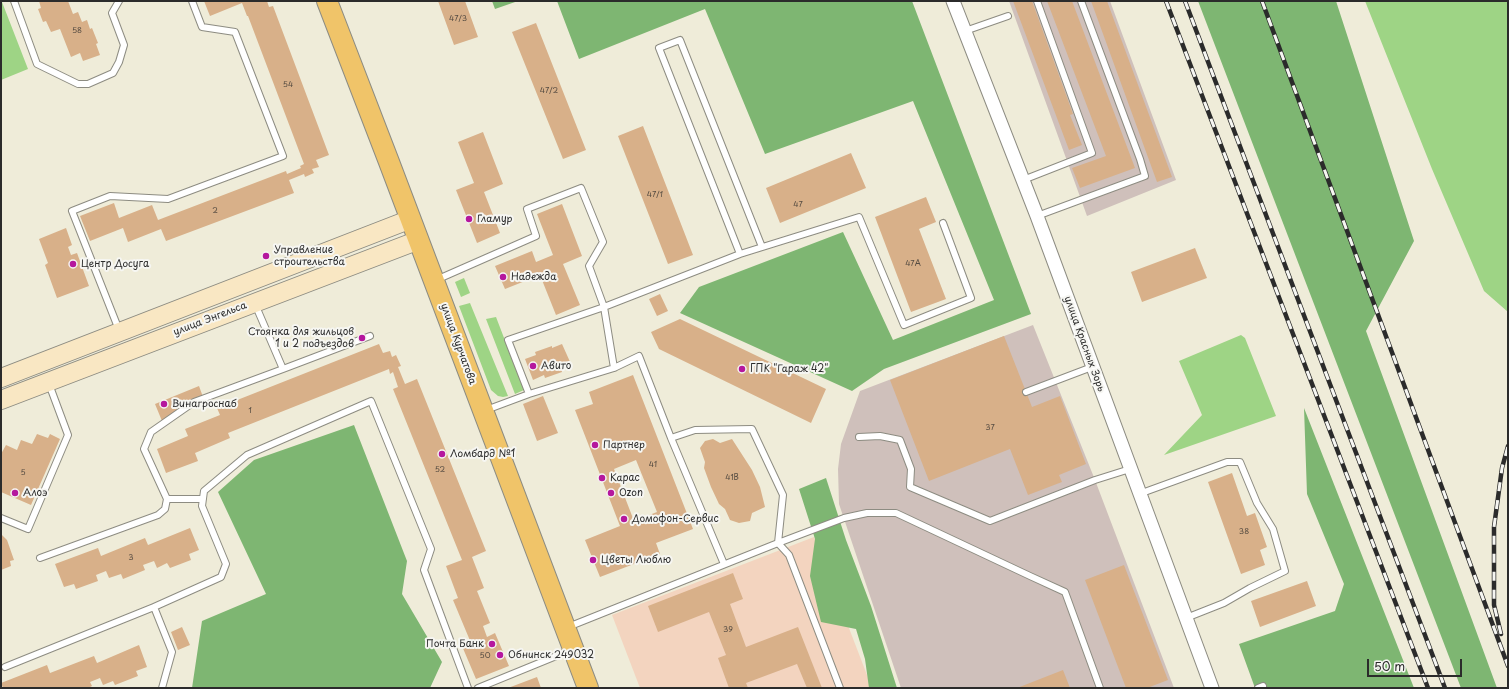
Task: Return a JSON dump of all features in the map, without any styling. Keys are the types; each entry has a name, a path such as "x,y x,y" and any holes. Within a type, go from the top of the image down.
{"main road":[{"name":"улица Курчатова","path":"327,1 435,281 588,688"},
{"name":"улица Энгельса","path":"1,378 411,219"},
{"name":"улица Энгельса","path":"1,400 419,240"}],"street":[{"name":"улица Красных Зорь","path":"953,1 1037,216 1212,688"}],"lane":[{"path":"14,1 37,64 78,84 88,84 113,73 119,62 124,45 112,13 119,1"},
{"path":"120,332 72,211 110,196 168,199 283,156 235,32 202,27 192,1"},
{"path":"1023,180 1092,153 1037,1"},
{"path":"1037,216 1145,176 1081,1"},
{"path":"964,31 1008,16"},
{"path":"740,254 659,48 680,40 762,247"},
{"path":"435,281 536,236 527,209 581,188 603,242 588,266 604,307 614,368"},
{"path":"529,394 508,340 604,307 740,254 859,217 904,325 971,298 943,223"},
{"path":"254,302 283,369"},
{"path":"40,558 158,515 165,509 167,499 144,449 151,432 194,402 370,336"},
{"path":"483,411 529,394 614,368 639,356 671,438 724,564"},
{"path":"1026,392 1092,367"},
{"path":"1,518 28,529 68,435 48,381"},
{"path":"5,667 154,608 221,578 226,564 202,506 204,491 247,454 372,401 431,549 424,570 468,688"},
{"path":"671,438 695,430 752,429 782,496 778,543 789,555 840,688"},
{"path":"859,437 880,436 900,440 911,469 910,487 990,521 1095,480 1130,469"},
{"path":"1139,494 1227,462 1240,462 1257,503 1273,529 1285,571 1250,588 1224,603 1186,618"},
{"path":"167,499 203,499"},
{"path":"565,628 724,564 844,518 867,513 896,513 1065,592 1100,688"},
{"path":"154,608 172,652 162,688"},
{"path":"478,688 573,649"}],"shaded area":[{"path":"1009,1 1110,1 1176,180 1087,216"},
{"path":"1033,325 1095,480 1174,688 901,688 839,504 838,469 841,444 860,391"},
{"path":"814,537 872,688 640,688 612,615"}],"green space":[{"path":"492,1 518,1 495,9"},
{"path":"557,1 912,1 1031,314 884,369 852,391 680,313 699,287 843,232 893,340 994,300 913,101 765,154 705,9 579,59"},
{"path":"1198,1 1336,1 1414,241 1366,331 1497,688 1461,688"},
{"path":"1365,1 1508,1 1508,312 1484,291 1432,169"},
{"path":"2,2 28,69 1,80 1,3"},
{"path":"464,278 470,293 461,297 455,282"},
{"path":"470,303 508,396 498,396 491,390 459,306"},
{"path":"496,317 524,390 515,394 486,319"},
{"path":"1241,335 1245,338 1276,416 1164,455 1202,415 1179,361"},
{"path":"1304,408 1414,688 1255,688 1239,644 1335,611 1344,584 1307,494"},
{"path":"354,425 407,561 402,594 442,662 430,688 192,688 202,621 266,594 218,492 254,460"},
{"path":"826,478 846,540 871,606 897,688 869,688 865,659 856,629 821,622 810,576 815,539 799,489"}],"building":[{"path":"39,1 68,1 73,14 78,12 82,22 87,20 90,29 92,28 98,43 96,44 100,55 83,61 80,53 71,57 60,29 51,32 46,21 43,22 38,9 41,8"},
{"path":"204,1 267,1 269,7 273,6 329,155 316,160 319,167 312,169 314,173 305,177 304,174 289,180 294,193 166,241 161,229 128,242 123,228 90,241 80,216 114,203 119,218 152,205 158,220 286,171 287,174 301,168 300,166 304,164 242,3 210,16"},
{"path":"438,1 465,1 478,37 454,45"},
{"path":"1013,1 1032,1 1073,114 1070,115 1082,145 1069,150"},
{"path":"1047,1 1072,1 1135,168 1080,188 1072,168 1106,156"},
{"path":"1091,1 1107,1 1172,177 1157,182"},
{"path":"536,23 586,150 563,159 512,32"},
{"path":"643,126 693,255 668,264 618,136"},
{"path":"483,132 503,184 484,192 500,233 477,243 456,190 474,183 458,142"},
{"path":"851,153 866,188 780,223 766,188"},
{"path":"926,197 936,222 919,229 946,299 911,312 875,217"},
{"path":"562,204 582,256 563,264 580,305 556,315 540,275 505,289 495,266 532,251 536,262 553,255 537,214"},
{"path":"66,228 72,245 68,247 71,255 77,253 89,286 57,298 45,265 48,263 39,239"},
{"path":"1195,248 1207,278 1142,302 1131,272"},
{"path":"660,294 668,311 657,316 649,299"},
{"name":"ГПК \"Гараж 42\"","path":"680,319 826,389 811,423 659,349 651,332"},
{"path":"1004,336 1032,407 1060,396 1086,464 1059,475 1062,482 1028,495 1010,449 929,481 890,380"},
{"path":"379,344 383,353 390,351 392,357 396,355 401,366 398,367 405,384 417,379 486,551 472,557 484,588 477,591 490,623 483,626 487,637 495,633 509,666 476,679 462,646 471,643 453,600 458,598 446,566 462,560 393,389 398,387 393,372 390,374 389,369 228,433 230,438 195,453 198,461 166,473 157,449 188,436 185,429 220,415 217,408"},
{"path":"562,344 571,364 561,368 562,372 545,378 544,375 533,380 525,359 536,355 535,352"},
{"path":"633,375 693,529 656,543 660,554 600,577 585,540 620,526 575,410 593,404 589,392","holes":["636,460 657,512 634,521 614,469"]},
{"path":"199,386 203,397 177,408 179,414 162,421 155,404"},
{"path":"543,396 558,433 537,441 523,404"},
{"path":"37,434 48,438 50,434 60,439 31,505 1,492 1,454 6,445 17,450 21,440 32,444"},
{"path":"713,439 720,443 732,439 752,470 760,487 765,507 752,513 750,521 739,523 730,520 725,509 719,504 711,487 704,468 705,462 700,448 705,441"},
{"path":"1232,473 1247,516 1255,513 1267,547 1260,550 1265,565 1241,574 1208,482"},
{"path":"190,528 199,550 189,554 191,560 170,568 167,563 157,568 154,561 143,565 145,570 123,579 121,574 109,578 106,571 96,575 98,581 76,589 74,584 64,587 55,564 98,548 101,556 145,538 148,545"},
{"path":"1,534 7,540 14,560 10,561 11,566 1,570"},
{"path":"1124,565 1168,680 1147,688 1126,688 1085,580"},
{"path":"733,573 743,599 730,604 746,647 798,627 822,688 807,688 797,664 746,683 748,688 729,688 718,658 726,655 709,612 658,632 648,606"},
{"path":"1307,581 1316,606 1260,627 1251,601"},
{"path":"182,627 190,645 178,650 171,632"},
{"path":"139,645 147,667 136,671 138,676 115,685 113,681 103,685 100,678 90,682 92,686 88,688 3,688 1,683 47,665 50,673 94,656 97,663"},
{"path":"1063,670 1070,688 1017,688"},
{"path":"537,677 541,688 508,688"}],"railway":[{"path":"1166,1 1428,688"},
{"path":"1185,1 1445,688"},
{"path":"1262,1 1508,666"},
{"path":"1501,634 1494,605 1494,527 1502,468 1508,446"}],"place":[{"name":"Гламур","path":"469,219"},
{"name":"Управление строительства","path":"266,256"},
{"name":"Центр Досуга","path":"73,264"},
{"name":"Надежда","path":"503,277"},
{"name":"Стоянка для жильцов 1 и 2 подъездов","path":"362,338"},
{"name":"Авито","path":"533,366"},
{"name":"ГПК \"Гараж 42\"","path":"742,369"},
{"name":"Винагроснаб","path":"164,404"},
{"name":"Партнер","path":"595,445"},
{"name":"Ломбард №1","path":"442,454"},
{"name":"Карас","path":"602,478"},
{"name":"Алоэ","path":"15,493"},
{"name":"Ozon","path":"611,493"},
{"name":"Домофон-Сервис","path":"624,519"},
{"name":"Цветы Люблю","path":"593,560"},
{"name":"Почта Банк","path":"492,644"},
{"name":"Обнинск 249032","path":"500,655"}]}
